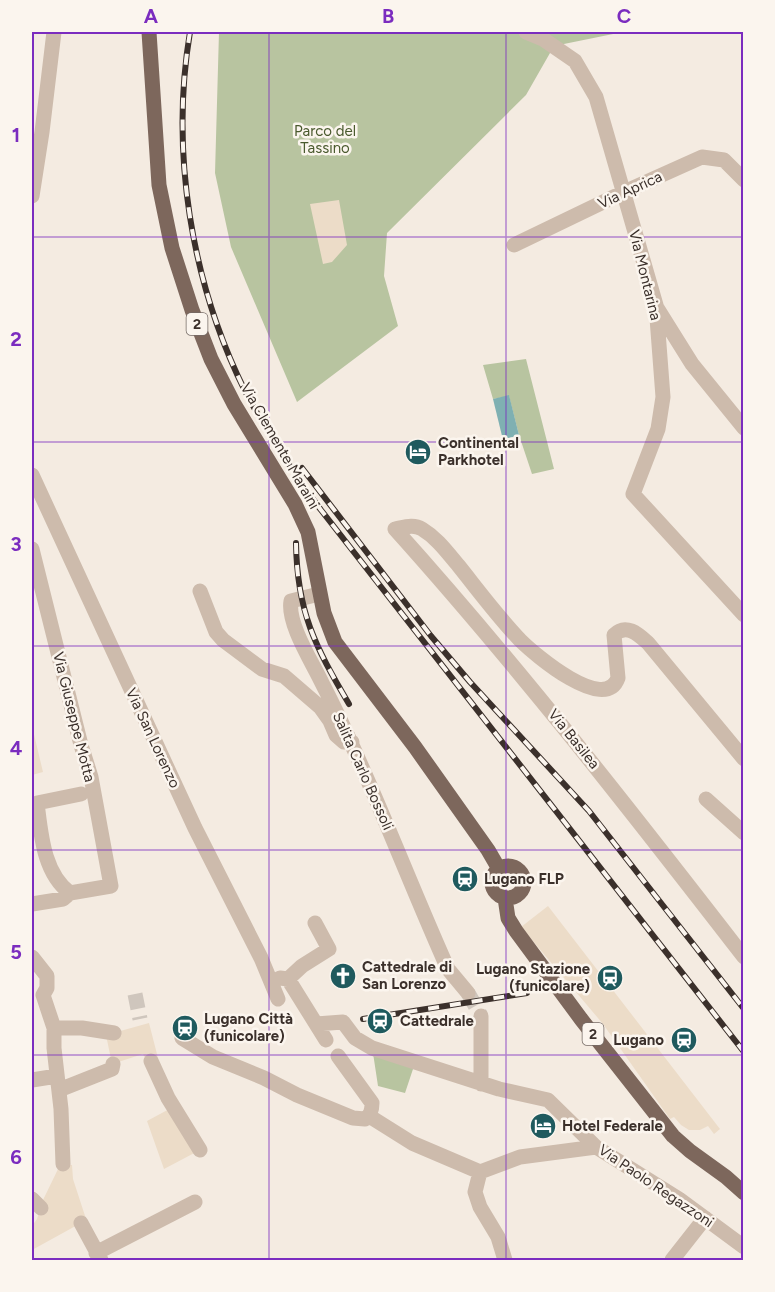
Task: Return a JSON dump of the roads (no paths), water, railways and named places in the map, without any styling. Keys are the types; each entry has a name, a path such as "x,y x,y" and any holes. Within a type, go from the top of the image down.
{"main road":[{"name":"Via Clemente Maraini","path":"149,32 159,185 172,248 211,359 234,404 295,504 308,532 307,597 343,654 415,747 499,869"},
{"path":"511,866 524,878 521,892 514,897 505,898 497,894 492,886 493,876 499,869 511,866"},
{"name":"2","path":"505,898 508,918 516,931 663,1124 690,1151 744,1193"}],"street":[{"path":"32,196 54,32"},
{"name":"Via Montarina","path":"526,32 543,39 575,61 596,98 656,305 663,398 658,429 633,494 744,615"},
{"name":"Via Aprica","path":"514,245 702,157 724,160 744,180"},
{"path":"656,305 692,364 744,428"},
{"name":"Via San Lorenzo","path":"32,476 195,828 261,958 278,999"},
{"name":"Via Basilea","path":"744,759 648,643 627,629 619,630 614,636 618,678 616,684 610,690 603,692 595,690 549,664 520,640 439,542 421,528 411,526 395,529 569,732 744,957"},
{"name":"Via Giuseppe Motta","path":"32,549 81,745 90,771 111,886 70,893"},
{"path":"201,591 216,632 223,640 262,669 284,676 320,707 336,735 344,742 352,742"},
{"name":"Salita Carlo Bossoli","path":"307,597 290,604 305,651 352,742 448,969 468,993"},
{"path":"32,904 63,899 70,893 61,887 38,854 34,803 81,794"},
{"path":"706,799 744,833"},
{"path":"315,923 329,949 284,978 326,1040"},
{"path":"33,961 47,976 47,988 43,995 54,1028 63,1164"},
{"path":"481,1016 481,1084"},
{"name":"Via Paolo Regazzoni","path":"316,1024 343,1022 355,1038 360,1059 548,1100 596,1147 679,1199 744,1247"},
{"path":"54,1028 82,1028 114,1033"},
{"path":"182,1038 213,1057 264,1078 297,1095 360,1120 369,1116 372,1103 360,1059 339,1056"},
{"path":"151,1061 168,1098 200,1150"},
{"path":"32,1080 58,1083 112,1069 113,1064"},
{"path":"369,1116 412,1143 480,1172 520,1157 596,1147"},
{"path":"480,1172 475,1192 480,1207 498,1237 506,1260"},
{"path":"81,1223 98,1256 195,1202"},
{"path":"672,1260 705,1218"}],"water":[{"path":"509,395 519,435 503,440 493,399"}],"tunnel":[{"path":"468,993 481,1016"},
{"path":"135,994 140,1019"}],"railway":[{"path":"190,32 184,77 183,123 184,170 190,216 211,306 226,349 253,407 321,510 744,1052"},
{"path":"302,468 431,636 470,682 589,811 744,1009"},
{"path":"296,543 300,589 310,628 349,704"},
{"path":"363,1019 527,993"}],"place":[{"name":"Continental Parkhotel","path":"418,452"},
{"name":"Lugano FLP","path":"465,879"},
{"name":"Cattedrale di San Lorenzo","path":"343,976"},
{"name":"Lugano Stazione (funicolare)","path":"610,978"},
{"name":"Cattedrale","path":"380,1021"},
{"name":"Lugano Città (funicolare)","path":"185,1028"},
{"name":"Lugano","path":"684,1040"},
{"name":"Hotel Federale","path":"543,1126"}],"park label":[{"name":"Parco del Tassino","path":"325,140"}]}
